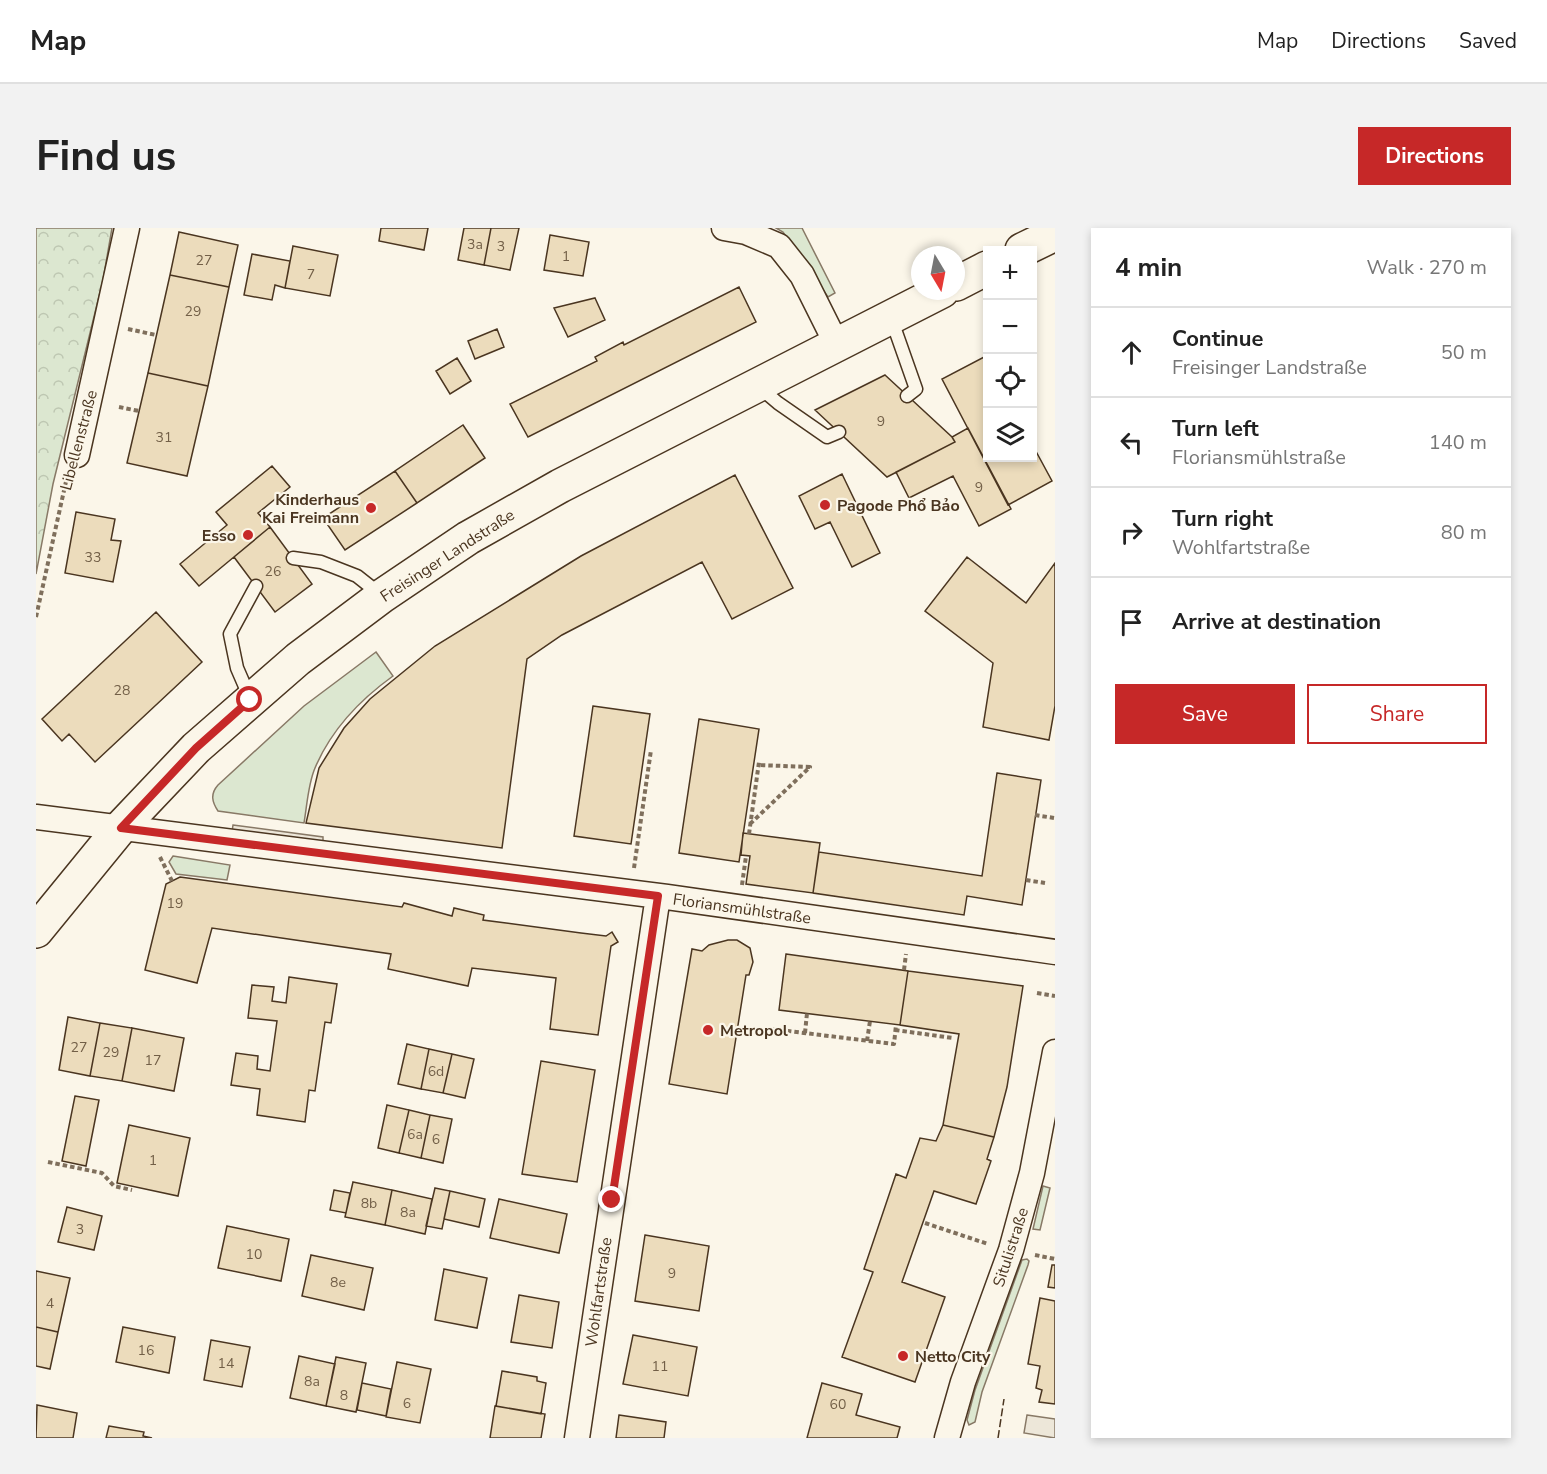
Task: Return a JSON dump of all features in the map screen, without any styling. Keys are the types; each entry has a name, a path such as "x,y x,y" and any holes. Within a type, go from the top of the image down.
{"main road":[{"path":"1030,246 1055,234"},
{"path":"965,279 983,270"},
{"name":"Freisinger Landstraße","path":"36,931 121,828 196,748 298,659 382,596 468,538 560,486 924,300"}],"street":[{"name":"Libellenstraße","path":"77,455 128,228"},
{"path":"739,229 779,246 802,275 837,345"},
{"name":"Floriansmühlstraße","path":"36,817 658,896 1055,952"},
{"name":"Wohlfartstraße","path":"577,1438 658,896"},
{"name":"Situlistraße","path":"947,1438 963,1382 1011,1250 1032,1173 1055,1058"}],"lane":[{"path":"890,317 916,389 907,396"},
{"path":"757,386 827,436 839,432"},
{"path":"293,558 321,562 357,576 382,596"},
{"path":"250,700 237,668 230,634 256,586"}],"path":[{"path":"118,327 156,335"},
{"path":"119,407 139,411"},
{"name":"Libellenstraße","path":"36,617 70,463 77,455"},
{"path":"631,893 651,750"},
{"path":"749,834 750,824 759,763 810,767 750,824"},
{"path":"1035,815 1054,818"},
{"path":"160,856 172,880"},
{"path":"742,888 746,856"},
{"path":"1026,880 1045,884"},
{"path":"904,970 907,951"},
{"path":"1037,993 1055,996"},
{"path":"805,1033 807,1013"},
{"path":"867,1041 870,1021"},
{"path":"772,1029 894,1044 896,1028 953,1038"},
{"path":"48,1162 102,1173 114,1186 132,1190"},
{"path":"925,1223 992,1245"}],"green space":[{"path":"36,228 112,228 103,280 53,484 36,574"},
{"path":"776,228 802,228 835,293 828,297 783,232"},
{"path":"376,652 393,676 358,705 329,741 313,774 304,823 218,811 213,798 218,785 304,706"},
{"path":"173,856 230,865 227,880 176,874 169,862"},
{"path":"1043,1186 1050,1188 1040,1230 1033,1229"},
{"path":"1027,1259 1028,1265 982,1392 975,1422 969,1425 967,1420 975,1390 1022,1260"}],"shaded area":[{"path":"233,825 323,837 323,845 232,832"},
{"path":"1027,1415 1055,1419 1055,1438 1024,1433"}],"building":[{"path":"381,228 428,228 424,250 379,241"},
{"path":"464,228 491,228 484,265 458,260"},
{"path":"491,228 519,228 510,270 484,265"},
{"path":"179,232 238,245 229,287 170,275"},
{"path":"550,235 589,242 583,276 544,270"},
{"path":"293,246 338,255 330,296 285,288"},
{"path":"252,254 290,261 285,288 275,285 272,300 244,295"},
{"path":"170,275 229,287 208,386 148,373"},
{"path":"739,287 756,322 528,437 510,404 597,361 595,357 623,342 624,345"},
{"path":"595,298 605,320 568,337 554,308"},
{"path":"497,329 504,347 475,359 468,341"},
{"path":"457,358 471,381 450,394 436,371"},
{"path":"983,358 983,457 942,379"},
{"path":"148,373 208,386 187,476 127,463"},
{"path":"885,375 955,442 887,477 815,410"},
{"path":"463,425 485,458 417,503 395,471"},
{"path":"968,428 983,456 983,462 986,462 1011,509 979,526 953,476 909,498 896,472 955,442 952,437"},
{"path":"1037,453 1052,481 1008,505 985,462 1037,462"},
{"path":"272,466 290,487 258,513 270,527 199,586 180,564 227,525 216,512"},
{"path":"395,471 417,503 345,550 323,518"},
{"path":"842,474 880,553 852,567 830,522 815,529 799,496"},
{"path":"735,475 793,588 732,619 702,562 562,635 527,659 502,848 306,823 319,768 344,728 370,699 435,646 581,556"},
{"path":"76,512 115,519 111,540 121,541 113,582 65,573"},
{"path":"270,527 312,584 275,612 234,557"},
{"path":"967,557 1026,603 1055,563 1055,706 1049,740 983,727 993,663 925,611"},
{"path":"156,612 202,662 95,762 69,734 62,741 42,719"},
{"path":"593,706 650,714 631,844 574,836"},
{"path":"699,719 759,729 739,862 679,853"},
{"path":"997,773 1041,780 1022,905 967,896 964,915 813,893 819,852 982,876"},
{"path":"743,833 820,843 813,893 746,884 750,856 741,855"},
{"path":"180,877 402,907 404,903 452,916 454,908 484,915 483,920 581,933 606,936 612,932 618,942 611,946 598,1035 550,1029 556,978 472,968 468,986 388,969 391,954 212,928 197,983 145,970 166,884"},
{"name":"Metropol","path":"737,940 750,948 753,962 749,975 746,975 727,1094 669,1084 692,949 702,951 709,945"},
{"path":"786,954 908,971 900,1025 779,1010"},
{"path":"908,971 1023,986 1007,1087 994,1137 943,1125 959,1034 900,1025"},
{"path":"289,977 337,984 331,1023 325,1022 315,1091 309,1090 305,1122 257,1115 260,1089 231,1085 236,1053 258,1056 257,1069 270,1071 277,1021 248,1018 252,985 274,987 272,1001 286,1003"},
{"path":"68,1017 100,1023 90,1076 59,1070"},
{"path":"100,1023 132,1028 122,1081 90,1076"},
{"path":"132,1028 184,1038 174,1091 122,1081"},
{"path":"407,1044 429,1049 421,1089 398,1084"},
{"path":"429,1049 452,1054 443,1093 421,1089"},
{"path":"452,1054 474,1059 465,1098 443,1093"},
{"path":"541,1061 595,1070 577,1182 522,1174"},
{"path":"75,1096 99,1100 86,1166 62,1161"},
{"path":"387,1105 409,1110 399,1153 378,1148"},
{"path":"409,1110 430,1115 421,1158 399,1153"},
{"path":"430,1115 452,1119 443,1163 421,1158"},
{"path":"129,1125 190,1138 178,1196 117,1183"},
{"path":"943,1125 994,1137 987,1159 991,1161 976,1204 934,1191 902,1282 945,1297 915,1382 842,1357 873,1272 864,1269 896,1174 906,1178 920,1138 936,1141"},
{"path":"353,1182 392,1190 385,1225 345,1217"},
{"path":"435,1188 450,1191 442,1229 426,1226"},
{"path":"334,1190 350,1193 346,1213 330,1210"},
{"path":"392,1190 432,1199 425,1234 385,1225"},
{"path":"450,1191 485,1199 479,1227 444,1219"},
{"path":"499,1199 567,1214 559,1253 490,1238"},
{"path":"67,1207 102,1216 94,1250 58,1242"},
{"path":"227,1226 289,1239 281,1281 218,1268"},
{"path":"645,1235 709,1246 699,1311 635,1301"},
{"path":"311,1255 373,1268 364,1310 302,1296"},
{"path":"1052,1265 1055,1265 1055,1288 1048,1287"},
{"path":"444,1269 487,1278 477,1328 435,1320"},
{"path":"36,1271 70,1278 58,1332 36,1327"},
{"path":"519,1295 559,1302 552,1348 511,1342"},
{"path":"1040,1298 1055,1301 1055,1404 1039,1402 1042,1390 1036,1388 1040,1366 1028,1364"},
{"path":"36,1327 58,1332 50,1369 36,1366"},
{"path":"123,1327 175,1337 169,1373 116,1362"},
{"path":"633,1335 697,1347 688,1396 623,1384"},
{"path":"211,1340 250,1347 242,1387 204,1380"},
{"path":"299,1356 335,1364 326,1406 290,1398"},
{"path":"336,1357 366,1363 356,1412 326,1406"},
{"path":"397,1362 431,1369 420,1423 386,1417"},
{"path":"502,1371 537,1377 537,1381 546,1383 541,1414 496,1406"},
{"path":"362,1383 391,1389 386,1416 357,1410"},
{"path":"822,1383 862,1394 856,1415 900,1427 897,1438 807,1438"},
{"path":"37,1405 77,1413 73,1438 36,1438"},
{"path":"495,1406 545,1414 541,1438 490,1438"},
{"path":"619,1415 666,1422 664,1438 616,1438"},
{"path":"109,1426 144,1432 143,1436 152,1438 106,1438"}],"fence":[{"path":"998,1438 1004,1399"}],"place":[{"name":"Pagode Phổ Bảo","path":"825,505"},
{"name":"Kinderhaus Kai Freimann","path":"371,508"},
{"name":"Esso","path":"248,535"},
{"name":"Metropol","path":"708,1030"},
{"name":"Netto City","path":"903,1356"}],"route":[{"path":"250,700 196,748 121,828 658,896 612,1200"}]}
